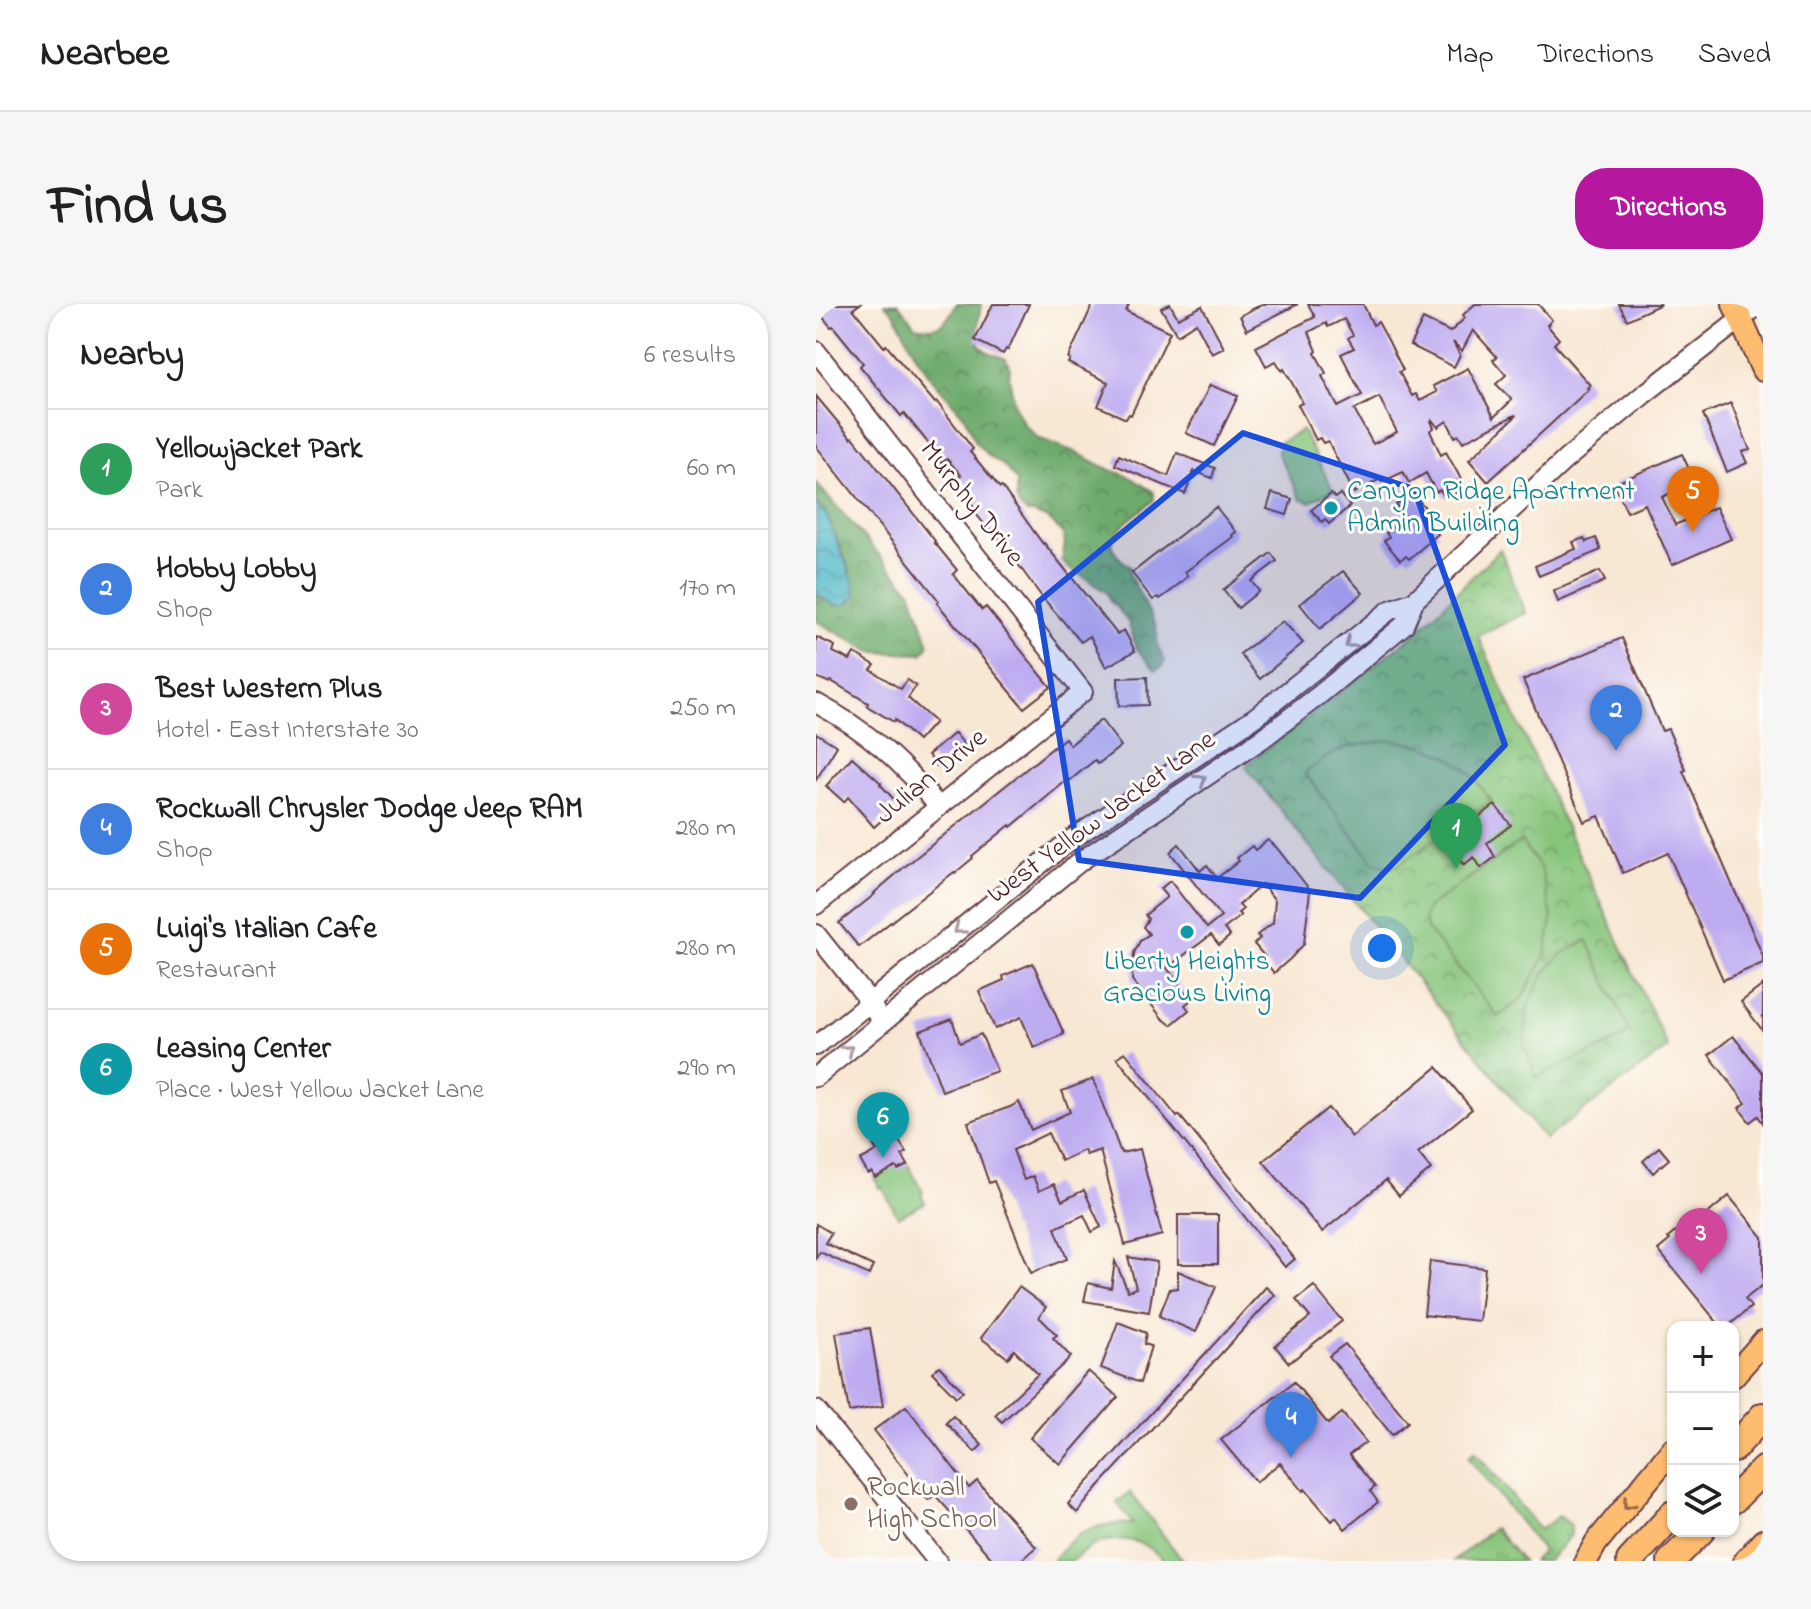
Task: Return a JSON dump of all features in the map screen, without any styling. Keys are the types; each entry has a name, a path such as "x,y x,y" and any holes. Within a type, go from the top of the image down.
{"highway":[{"path":"1739,1442 1763,1416"},
{"path":"1739,1494 1763,1470"},
{"path":"1630,1561 1667,1521"},
{"path":"1671,1561 1695,1537"}],"main road":[{"path":"1737,311 1763,370"},
{"path":"1739,1369 1763,1342"},
{"path":"1586,1561 1596,1543 1667,1456"},
{"path":"1745,1561 1763,1541"}],"street":[{"name":"West Yellow Jacket Lane","path":"816,1046 1069,841 1254,718 1390,610 1414,601 1565,460 1737,311 1760,304"},
{"name":"Murphy Drive","path":"816,351 1083,692"},
{"name":"West Yellow Jacket Lane","path":"816,1077 1082,860 1262,739 1318,696 1404,625 1414,601"},
{"name":"Julian Drive","path":"816,905 1083,692"},
{"path":"816,703 843,717 875,740 912,774 938,806"},
{"path":"816,934 871,1003 881,1023"},
{"path":"816,1410 937,1561"}],"highlighted area":[{"path":"1243,433 1414,489 1505,745 1360,898 1079,860 1038,602"}],"green space":[{"path":"885,304 898,304 915,326 930,328 945,322 956,304 981,304 977,330 979,345 1006,359 1015,407 1024,424 1038,438 1128,476 1154,492 1154,500 1116,534 1113,548 1131,568 1129,573 1156,626 1158,647 1165,661 1162,667 1155,670 1137,649 1128,622 1107,593 1062,561 1063,534 1050,520 1027,513 1020,507 1016,499 1016,481 1004,466 976,443 965,417 931,378 894,313"},
{"path":"1302,430 1333,490 1310,502 1301,499 1277,452 1280,442"},
{"path":"816,483 912,592 929,645 922,654 872,652 816,621 816,594 835,605 850,571 825,511 816,503"},
{"path":"1500,549 1526,613 1478,636 1668,1048 1545,1139 1245,766 1415,634"},
{"path":"1391,740 1424,747 1454,760 1472,775 1491,801 1391,868 1373,862 1305,773 1326,757 1347,747"},
{"path":"1521,841 1541,869 1552,917 1546,954 1522,998 1498,1017 1427,929 1425,915 1429,907"},
{"path":"1587,940 1628,1028 1623,1038 1536,1078 1524,1044 1528,1006 1543,975 1562,954"},
{"path":"908,1165 923,1192 925,1203 898,1217 874,1178 882,1174 879,1167"},
{"path":"1475,1451 1540,1530 1559,1516 1571,1525 1571,1535 1548,1561 1533,1561 1543,1551 1468,1457"},
{"path":"1130,1492 1183,1561 1164,1561 1142,1545 1118,1540 1095,1545 1073,1561 1053,1561 1060,1551 1087,1530 1109,1524 1133,1524 1117,1503"},
{"path":"1494,1528 1522,1561 1454,1561"}],"water":[{"path":"816,503 827,516 854,584 856,594 847,604 837,605 816,594"}],"building":[{"path":"821,304 860,304 853,309 884,347 886,345 937,402 973,449 970,452 1002,487 1043,544 1117,634 1124,630 1135,651 1106,667 1090,636 1081,642 1042,597 992,529 989,530 973,510 975,508 953,482 961,475 947,459 941,463 904,413 901,416 860,366 863,363 816,309"},
{"path":"993,304 1029,304 1008,350 1003,354 975,340"},
{"path":"1093,304 1129,304 1126,311 1170,332 1131,415 1126,419 1098,406 1108,382 1068,363"},
{"path":"1170,304 1178,318 1202,306 1224,348 1212,354 1196,323 1177,335 1161,308"},
{"path":"1262,304 1298,304 1247,330 1240,316"},
{"path":"1308,304 1363,304 1373,325 1378,322 1388,340 1403,370 1399,372 1412,396 1416,394 1420,401 1437,392 1433,386 1468,368 1494,417 1512,400 1496,384 1506,375 1493,360 1497,357 1473,330 1462,351 1453,342 1460,355 1454,367 1410,345 1423,319 1450,332 1475,304 1538,304 1552,320 1547,325 1559,339 1554,344 1590,385 1589,389 1488,482 1469,460 1515,415 1463,442 1459,435 1455,437 1447,421 1438,427 1431,421 1434,428 1430,431 1441,455 1446,452 1461,479 1457,485 1460,491 1446,498 1440,490 1436,492 1426,473 1409,483 1403,472 1382,482 1380,479 1354,493 1328,441 1323,443 1320,438 1316,440 1298,405 1302,403 1300,397 1284,369 1282,371 1276,361 1266,366 1256,347 1315,317","holes":["1344,319 1353,335 1348,338 1354,348 1341,354 1362,395 1338,407 1322,376 1326,373 1315,353 1317,351 1309,332 1326,323 1328,327","1379,397 1397,432 1373,444 1354,410"]},
{"path":"1619,304 1661,304 1627,320"},
{"path":"1210,385 1238,396 1214,446 1186,433"},
{"path":"816,396 853,437 935,541 957,570 953,574 982,610 986,607 1051,687 1024,708 937,603 939,601 816,446"},
{"path":"1731,403 1750,450 1742,452 1747,463 1727,472 1703,414"},
{"path":"1177,453 1215,468 1212,478 1194,471 1185,494 1115,465 1119,455 1168,476"},
{"path":"1682,454 1695,482 1662,497 1675,525 1716,507 1731,539 1672,565 1645,504 1627,512 1614,484"},
{"path":"1412,492 1440,526 1435,530 1438,534 1409,559 1406,556 1400,560 1384,541 1389,537 1386,533 1406,517 1396,505"},
{"path":"1272,493 1292,499 1287,515 1267,509"},
{"name":"Canyon Ridge Apartment Admin Building","path":"1331,494 1335,498 1340,494 1350,506 1329,524 1325,519 1322,522 1311,510"},
{"path":"1216,507 1236,532 1233,537 1185,572 1188,576 1171,591 1153,600 1132,573"},
{"path":"1584,538 1586,542 1596,538 1601,550 1539,576 1535,566 1576,549 1573,542"},
{"path":"1271,553 1277,561 1251,581 1259,591 1238,608 1223,590"},
{"path":"1343,571 1363,593 1320,629 1300,604"},
{"path":"1600,571 1605,581 1558,602 1554,591"},
{"path":"1283,621 1303,643 1260,679 1240,654"},
{"path":"816,637 835,646 833,652 850,660 854,653 875,665 871,670 901,689 907,680 916,686 908,698 935,722 918,741 895,720 867,706 868,703 831,681 816,677"},
{"path":"1622,638 1662,731 1668,729 1763,956 1763,963 1723,980 1668,853 1623,873 1599,816 1584,822 1523,680"},
{"path":"1147,677 1148,705 1119,706 1118,678"},
{"path":"1101,720 1121,746 1098,764 1095,760 1067,780 859,947 839,923 1065,738 1070,745"},
{"path":"816,733 837,746 816,780"},
{"path":"955,733 970,752 953,766 946,758 937,766 928,755"},
{"path":"852,757 881,783 899,805 874,827 848,797 844,802 826,786"},
{"path":"1495,805 1511,825 1487,843 1495,857 1481,868 1474,857 1464,865 1444,840 1468,820 1470,823"},
{"name":"Liberty Heights Gracious Living","path":"1268,840 1310,890 1304,944 1274,973 1263,959 1265,957 1254,944 1260,938 1257,935 1273,923 1275,900 1262,884 1239,905 1243,909 1238,913 1241,916 1224,929 1230,936 1219,945 1211,935 1167,968 1191,1000 1185,1005 1189,1010 1171,1025 1132,980 1134,953 1140,941 1149,934 1143,927 1148,919 1145,915 1167,897 1160,889 1170,881 1207,928 1221,917 1170,852 1179,844 1200,871 1207,865 1217,878 1252,846 1255,850"},
{"path":"1033,963 1064,1034 1034,1048 1021,1017 995,1029 979,991"},
{"path":"1763,985 1763,1031 1741,1002"},
{"path":"952,1019 960,1043 981,1034 997,1071 942,1091 920,1031"},
{"path":"1733,1036 1763,1073 1763,1123 1758,1116 1750,1122 1739,1108 1746,1103 1709,1055"},
{"path":"1125,1052 1295,1259 1285,1267 1117,1058"},
{"path":"1437,1067 1472,1109 1418,1153 1431,1169 1399,1196 1386,1180 1322,1232 1263,1161 1328,1108 1352,1137"},
{"path":"1093,1079 1121,1153 1140,1149 1162,1235 1125,1245 1100,1150 1086,1155 1084,1150 1061,1161 1048,1133 1013,1150 1024,1180 1033,1176 1039,1191 1054,1184 1062,1201 1084,1190 1101,1227 1092,1232 1084,1215 1055,1228 1067,1259 1031,1273 994,1181 989,1183 968,1122 1019,1102 1031,1130 1070,1112 1062,1091"},
{"path":"892,1138 895,1143 899,1141 906,1152 902,1155 908,1165 898,1170 896,1167 875,1178 872,1172 868,1174 860,1160 877,1151 873,1144"},
{"path":"1659,1147 1669,1159 1653,1173 1643,1161"},
{"path":"1729,1196 1763,1237 1763,1285 1745,1299 1751,1307 1734,1321 1716,1321 1658,1250 1683,1225 1688,1230"},
{"path":"1178,1215 1218,1215 1218,1264 1178,1264"},
{"path":"816,1224 831,1233 825,1243 873,1266 869,1275 820,1252 816,1258"},
{"path":"1128,1257 1157,1262 1149,1312 1084,1301 1088,1283 1111,1288 1115,1261 1128,1291 1136,1288"},
{"path":"1430,1261 1485,1268 1479,1321 1424,1315"},
{"path":"1178,1271 1216,1287 1196,1332 1159,1316 1170,1289 1178,1288"},
{"path":"1314,1286 1342,1321 1289,1363 1275,1346 1310,1317 1296,1300"},
{"path":"1019,1287 1046,1307 1039,1317 1057,1335 1053,1338 1071,1357 1002,1422 995,1415 1038,1374 1014,1350 1008,1358 981,1338"},
{"path":"1266,1287 1275,1295 1077,1513 1068,1504"},
{"path":"1118,1322 1146,1333 1144,1344 1151,1346 1140,1383 1101,1368"},
{"path":"870,1328 883,1406 849,1412 836,1333"},
{"path":"1345,1344 1408,1422 1392,1435 1329,1356"},
{"path":"939,1366 963,1391 956,1397 932,1372"},
{"path":"1088,1371 1118,1397 1060,1464 1030,1438"},
{"path":"1294,1382 1328,1424 1342,1413 1366,1442 1349,1455 1375,1487 1370,1491 1378,1502 1345,1529 1336,1517 1332,1521 1280,1463 1256,1482 1221,1440"},
{"path":"906,1406 969,1488 977,1481 1036,1547 1020,1561 994,1561 935,1495 928,1500 874,1430"},
{"path":"953,1416 982,1445 975,1452 946,1423"}],"place":[{"name":"Canyon Ridge Apartment Admin Building","path":"1331,508"},
{"name":"Luigi's Italian Cafe","path":"1693,532"},
{"name":"Hobby Lobby","path":"1616,751"},
{"name":"Yellowjacket Park","path":"1456,869"},
{"name":"Liberty Heights Gracious Living","path":"1187,932"},
{"name":"Leasing Center","path":"883,1158"},
{"name":"Best Western Plus","path":"1701,1274"},
{"name":"Rockwall Chrysler Dodge Jeep RAM","path":"1291,1458"},
{"name":"Rockwall High School","path":"851,1504"}]}
